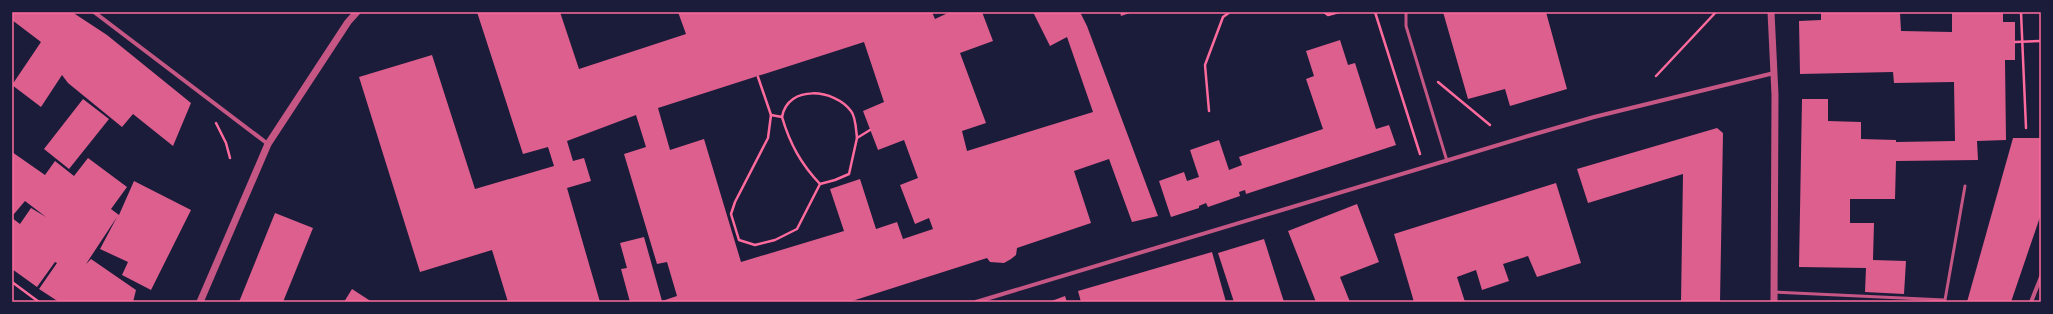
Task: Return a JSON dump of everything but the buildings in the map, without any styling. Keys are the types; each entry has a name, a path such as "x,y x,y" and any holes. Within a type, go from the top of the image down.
{"street":[{"path":"94,12 268,144"},
{"path":"200,302 268,144 344,28 357,12"},
{"path":"1771,12 1774,73 1774,302"},
{"path":"976,302 1260,215 1447,162 1594,117 1774,73"},
{"path":"2031,302 2041,277"}],"lane":[{"path":"1406,12 1406,26 1447,162"},
{"path":"1774,292 1945,300 1965,186"}],"path":[{"path":"1209,111 1205,65 1223,17 1230,12"},
{"path":"1324,12 1328,16 1339,12"},
{"path":"1375,12 1425,168"},
{"path":"1656,76 1716,12"},
{"path":"2021,12 2026,128"},
{"path":"2015,42 2041,41"},
{"path":"1418,65 1490,125"},
{"path":"758,76 771,115 768,138 754,168 735,202 731,214 739,240 755,245 775,240 797,229 820,184 849,174 857,138 852,112 839,100 825,94 807,93 789,101 784,107 782,117 790,141 804,167 820,184"},
{"path":"771,115 782,117"},
{"path":"857,138 870,130"},
{"path":"12,282 39,302"}]}
